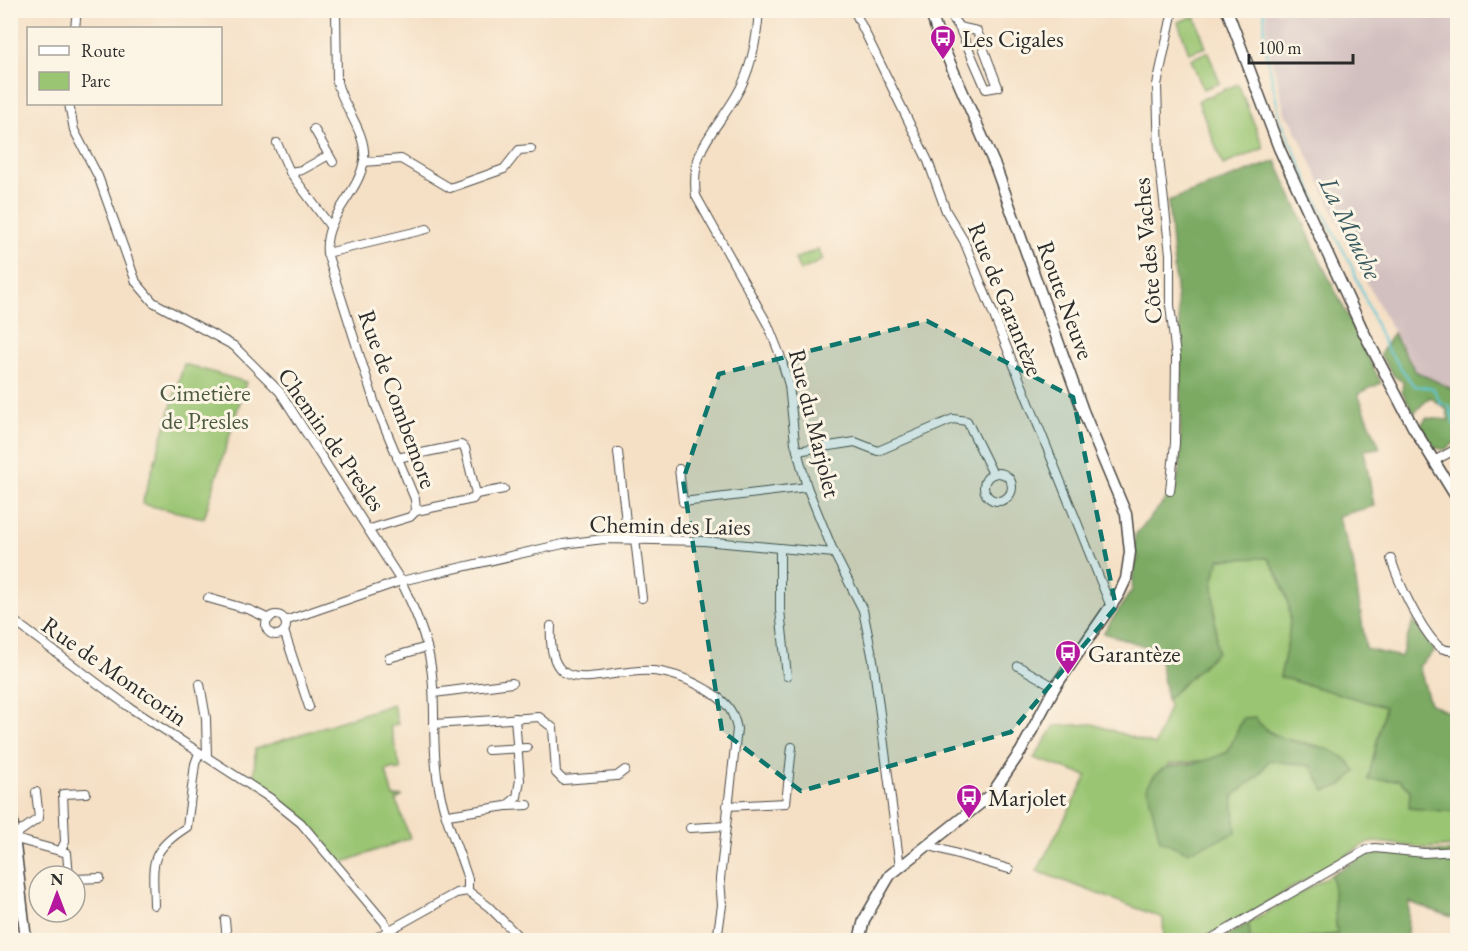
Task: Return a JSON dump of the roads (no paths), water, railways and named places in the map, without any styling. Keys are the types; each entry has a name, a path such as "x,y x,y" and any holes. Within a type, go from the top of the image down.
{"street":[{"path":"75,27 77,10"},
{"path":"336,10 337,82 360,136 364,162 401,159 450,188 504,169 519,150 531,149"},
{"name":"Rue du Marjolet","path":"759,10 746,74 736,96 706,139 697,157 693,175 696,196 768,325 780,354 789,385 797,451 807,487 834,553 863,610 900,867"},
{"name":"Rue de Garantèze","path":"854,10 928,161 946,210 964,241 1111,607"},
{"path":"919,10 930,14"},
{"path":"947,10 959,27 986,89 998,87 977,31 959,27"},
{"name":"Côte des Vaches","path":"1170,491 1175,442 1176,357 1170,305 1170,254 1159,158 1157,86 1173,10"},
{"path":"1227,10 1279,148 1338,278 1389,382 1458,500"},
{"name":"Route Neuve","path":"859,940 864,920 882,886 900,867 930,846 991,795 1021,751 1055,687 1111,607 1123,586 1129,566 1131,539 1126,514 1083,411 996,168 930,14"},
{"name":"Chemin de Presles","path":"69,105 74,130 98,176 136,282 153,302 180,319 216,335 251,361 280,392 370,529 401,581 414,607 427,647 434,693 438,785 468,879 468,891"},
{"path":"290,172 302,170 331,158 314,129"},
{"path":"277,143 290,172 330,226"},
{"name":"Rue de Combemore","path":"364,162 325,237 327,253 375,404 415,499 416,511 410,517 370,529"},
{"path":"327,253 428,229"},
{"path":"797,451 855,442 878,451 953,419 967,421 993,474"},
{"path":"397,458 461,445 465,448 476,494 473,499 416,511"},
{"path":"1434,461 1458,447"},
{"path":"618,452 642,598"},
{"path":"679,469 683,502 807,487"},
{"path":"476,494 504,489"},
{"name":"Chemin des Laies","path":"285,621 401,581 563,544 632,539 704,541 834,553"},
{"path":"780,548 780,610 787,676"},
{"path":"1391,559 1399,586 1436,645 1449,651 1458,650"},
{"path":"207,598 250,610 269,619 278,616 285,621 284,631 309,707"},
{"name":"Rue de Montcorin","path":"10,618 129,707 270,798 301,823 349,878 385,923 388,931"},
{"path":"269,619 267,627 270,633 279,635 284,631"},
{"path":"551,626 554,663 565,675 586,679 641,670 668,674 693,681 718,697 734,712 736,729 720,879 722,905 717,940"},
{"path":"389,658 427,647"},
{"path":"1018,666 1055,687"},
{"path":"434,693 512,683"},
{"path":"200,684 206,718 203,755"},
{"path":"434,724 539,717 553,728 556,773 563,780 617,776 625,770"},
{"path":"506,806 517,797 520,790 515,718"},
{"path":"727,806 786,803 792,747"},
{"path":"488,750 527,748"},
{"name":"Rue de Montcorin","path":"154,905 153,865 159,848 187,827 195,764 203,755"},
{"path":"16,837 39,818 36,792"},
{"path":"61,850 66,842 63,794 86,793"},
{"path":"10,802 16,837 26,940"},
{"path":"448,815 528,805"},
{"path":"690,828 726,826"},
{"path":"16,837 67,853 68,864"},
{"path":"930,846 1009,869"},
{"path":"1209,940 1365,850 1375,848 1424,853 1458,851"},
{"path":"87,879 100,878"},
{"path":"372,940 456,893 468,891 489,907 522,940"},
{"path":"225,920 228,940"},
{"path":"660,940 699,940"}],"waterway":[{"name":"La Mouche","path":"1264,10 1265,44 1280,118 1314,195 1351,265 1385,346 1414,386 1433,388 1441,404 1449,406 1456,429"}],"place":[{"name":"Les Cigales","path":"943,61"},
{"name":"Garantèze","path":"1068,676"},
{"name":"Marjolet","path":"969,820"}],"park label":[{"name":"Cimetière de Presles","path":"205,406"}]}
